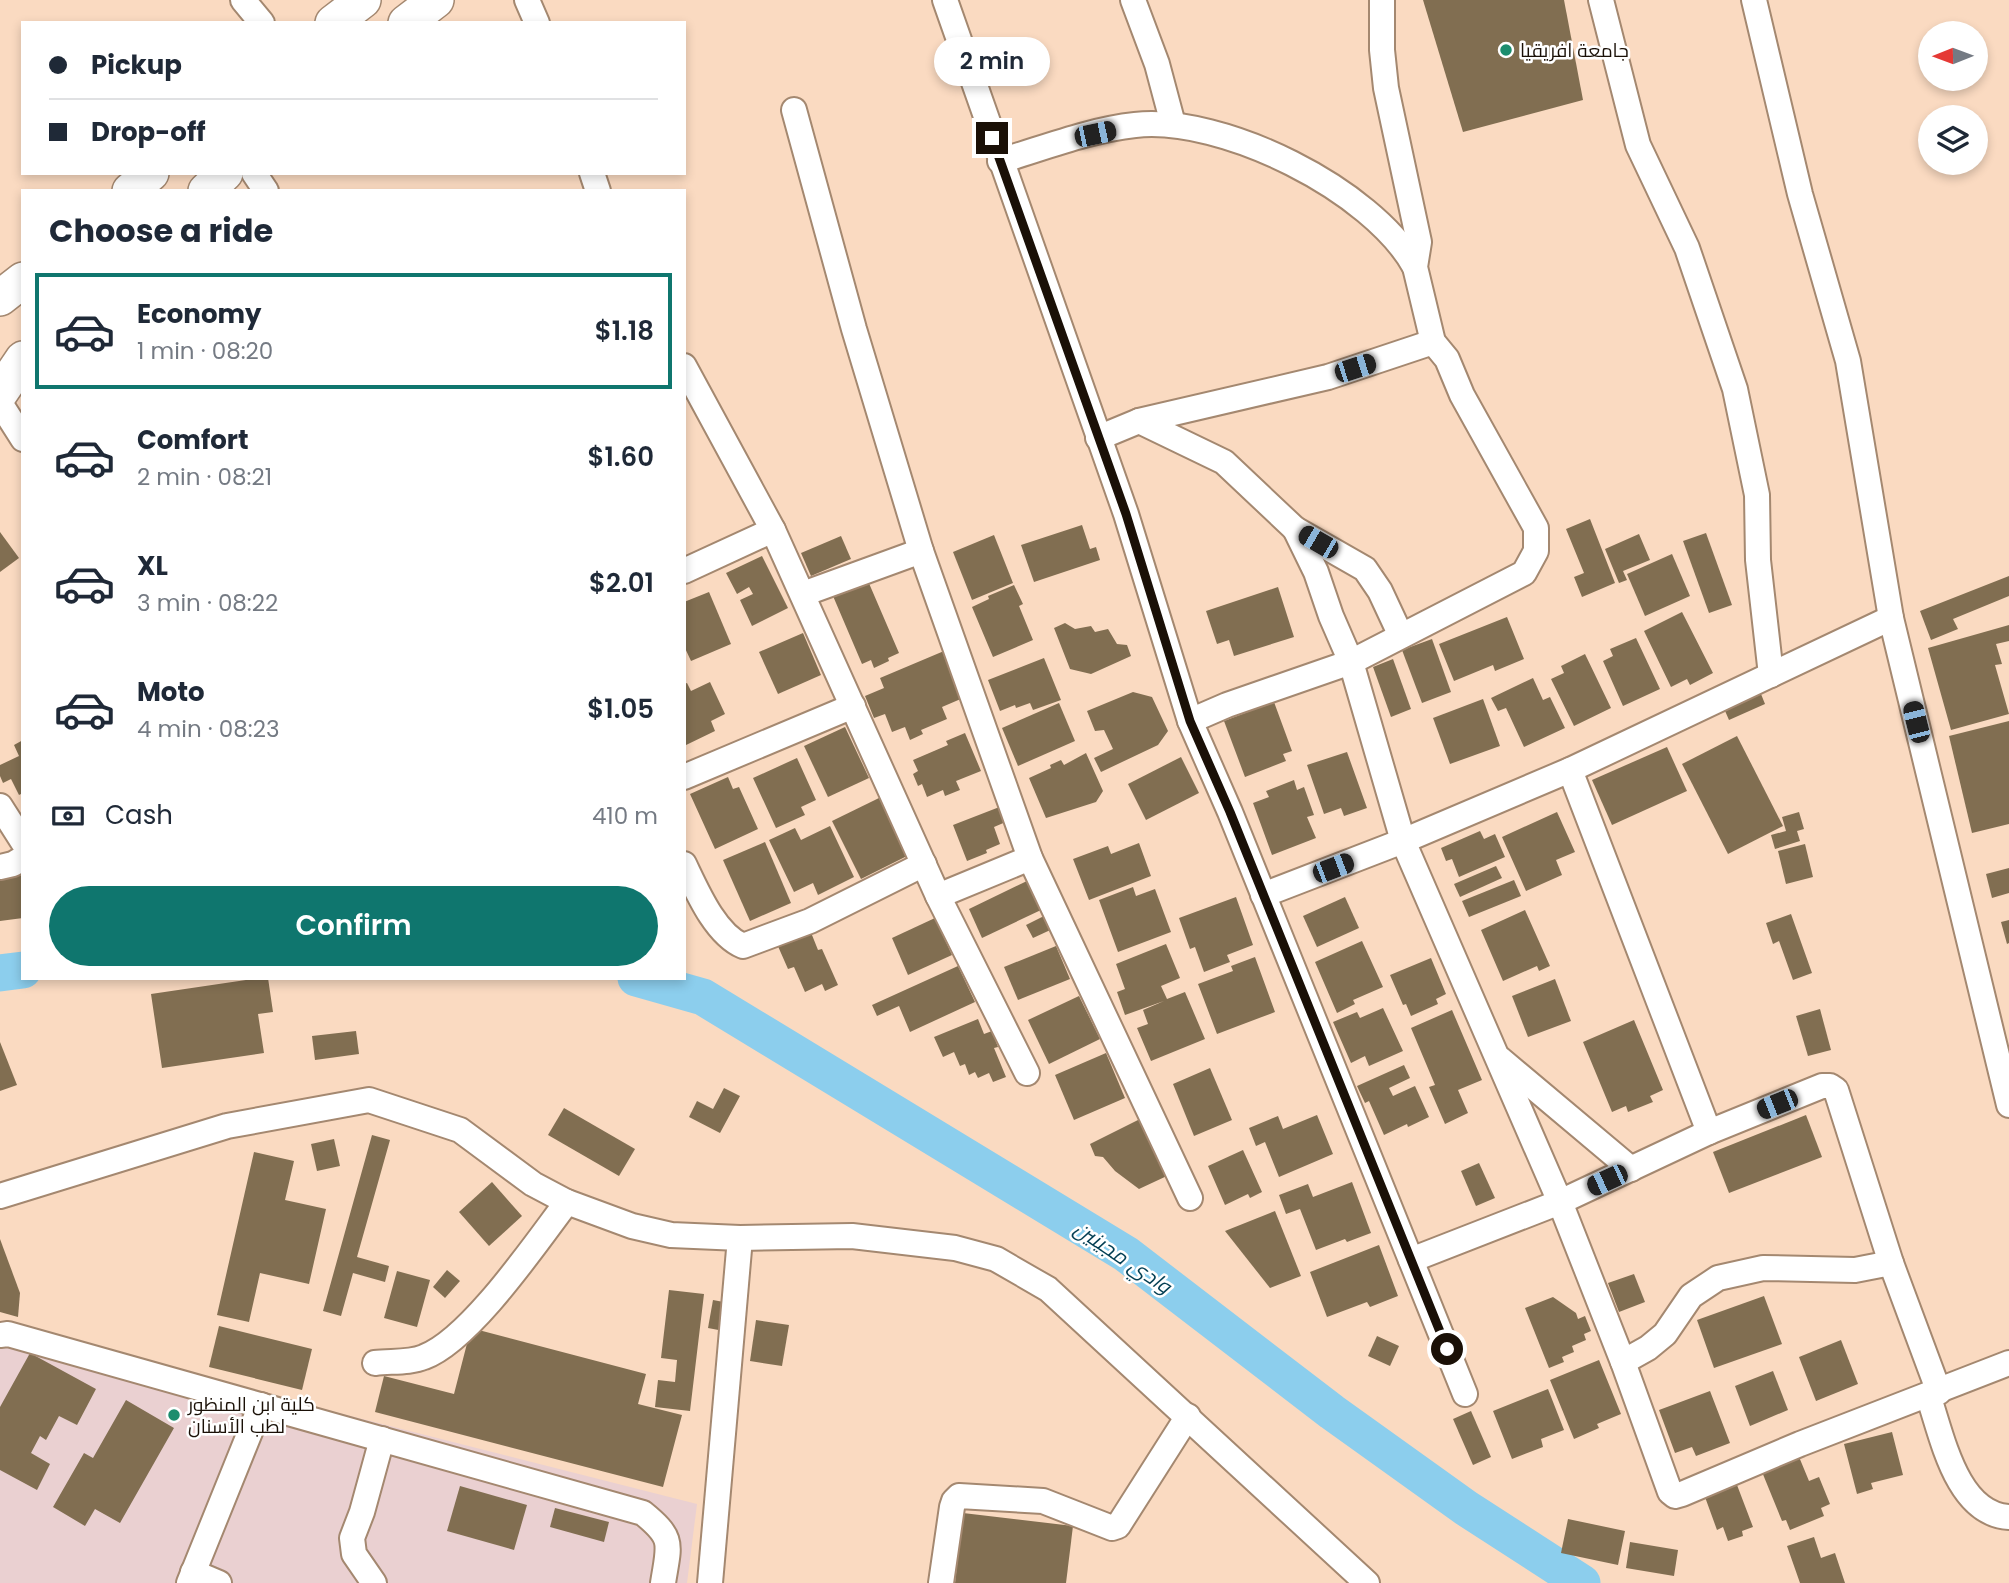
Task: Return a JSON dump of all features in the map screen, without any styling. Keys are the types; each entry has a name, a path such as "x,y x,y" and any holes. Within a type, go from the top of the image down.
{"highway":[{"path":"337,21 363,0"},
{"path":"408,21 436,0"},
{"path":"132,189 149,175"},
{"path":"208,189 223,175"},
{"path":"0,298 21,281"},
{"path":"0,370 21,360"},
{"path":"0,393 21,362"}],"street":[{"path":"243,0 260,21"},
{"path":"527,0 536,21"},
{"path":"944,0 1126,514 1190,721 1465,1394"},
{"path":"1133,0 1157,64 1173,124"},
{"path":"1382,0 1382,50 1386,88 1419,242 1415,267"},
{"path":"1601,0 1638,145 1687,248 1735,389 1757,495 1758,560 1771,675"},
{"path":"1754,0 1800,194 1848,360 1891,618 2009,1105"},
{"path":"794,110 854,329 921,551 1030,858 1190,1198"},
{"path":"1000,161 1135,125 1173,124 1219,135 1281,158 1327,182 1404,246 1415,267 1433,342 1447,359 1462,395 1536,528 1536,551 1524,573 1351,662 1227,705 1190,721"},
{"path":"1098,438 1139,421 1328,377 1433,342"},
{"path":"686,370 773,530 938,895 1027,1073"},
{"path":"0,402 21,436"},
{"path":"1139,421 1224,462 1295,529 1365,569 1380,591 1401,636"},
{"path":"1295,529 1316,572 1351,662 1402,841 1560,1202 1623,1362 1670,1492 1675,1496 2009,1363"},
{"path":"686,569 773,530"},
{"path":"803,594 921,551"},
{"path":"1263,895 1402,841 1570,770 1891,618"},
{"path":"686,776 853,706"},
{"path":"1570,770 1709,1132"},
{"path":"0,806 21,839"},
{"path":"938,895 1030,858"},
{"path":"0,867 21,859"},
{"path":"686,868 696,890 723,932 743,946 810,921 925,864"},
{"path":"1496,1055 1631,1169"},
{"path":"1411,1260 1560,1202 1709,1132 1822,1086 1830,1086 1836,1090 1933,1393 1958,1480 1979,1507 2009,1517"},
{"path":"0,1196 227,1126 369,1100 460,1130 533,1184 567,1202 632,1226 671,1235 740,1238 852,1236 955,1248 996,1259 1048,1289 1367,1583"},
{"path":"375,1363 423,1358 451,1342 515,1270 567,1202"},
{"path":"710,1583 740,1238"},
{"path":"1623,1362 1648,1348 1665,1334 1691,1296 1717,1278 1763,1268 1855,1270 1891,1264"},
{"path":"0,1335 8,1334 643,1513 661,1527 668,1541 663,1583"},
{"path":"219,1583 191,1578 261,1405"},
{"path":"942,1583 952,1507 959,1496 1043,1501 1112,1528 1118,1526 1188,1416"},
{"path":"374,1583 355,1554 352,1538 382,1439"}],"shaded area":[{"name":"كلية ابن المنظور لطب الأسنان","path":"0,1327 697,1504 687,1583 0,1583"}],"building":[{"name":"جامعة افريقيا","path":"1423,0 1564,0 1583,100 1463,132"},
{"path":"1590,519 1615,583 1582,597 1574,577 1584,573 1566,529"},
{"path":"1082,525 1090,549 1096,547 1100,560 1034,582 1021,545"},
{"path":"0,532 19,558 0,572"},
{"path":"1706,533 1732,605 1709,613 1683,541"},
{"path":"1639,534 1650,560 1623,571 1627,580 1619,583 1605,549"},
{"path":"994,535 1013,583 972,600 953,552"},
{"path":"841,536 851,559 811,576 801,553"},
{"path":"1672,554 1690,596 1645,616 1627,574"},
{"path":"762,556 788,608 752,626 740,600 753,594 749,587 737,594 726,573"},
{"path":"2009,576 2009,596 1953,619 1958,629 1931,640 1920,611"},
{"path":"868,581 899,653 874,668 871,660 862,664 833,596"},
{"path":"1014,585 1023,604 1019,606 1033,640 993,657 972,607 989,599 988,596"},
{"path":"1278,587 1294,637 1234,656 1229,640 1217,644 1206,611"},
{"path":"709,592 731,644 691,661 686,650 686,601"},
{"path":"1682,612 1713,673 1690,685 1687,679 1671,687 1644,631"},
{"path":"1507,617 1524,659 1495,671 1493,665 1454,681 1439,644"},
{"path":"1065,623 1075,629 1091,626 1095,632 1108,629 1117,644 1127,645 1131,656 1091,674 1070,669 1054,628"},
{"path":"2009,625 2009,641 1996,644 2002,664 1995,665 2009,714 1951,730 1928,648"},
{"path":"803,633 821,675 778,694 759,652"},
{"path":"1636,638 1660,689 1623,706 1603,661 1613,656 1610,649"},
{"path":"1432,639 1451,692 1422,703 1402,650"},
{"path":"944,651 963,698 942,707 947,719 921,730 923,734 910,740 905,727 892,732 885,714 874,718 865,696 884,688 880,678"},
{"path":"1585,654 1611,708 1574,726 1551,679 1564,673 1561,666"},
{"path":"1044,658 1061,700 1033,710 1030,703 1000,711 988,680"},
{"path":"1393,659 1411,709 1391,717 1373,667"},
{"path":"1533,678 1543,700 1550,697 1565,728 1524,747 1506,708 1498,711 1491,698"},
{"path":"710,682 725,714 711,721 715,731 686,745 686,683 691,691"},
{"path":"1759,689 1765,704 1729,720 1722,704"},
{"path":"1133,692 1152,697 1168,731 1158,745 1101,772 1094,758 1113,749 1104,730 1095,731 1087,711"},
{"path":"1483,699 1500,746 1450,764 1433,718"},
{"path":"1274,702 1292,751 1283,754 1286,761 1245,777 1224,721"},
{"path":"1059,703 1075,741 1018,766 1002,728"},
{"path":"2009,721 2009,824 1972,833 1949,736"},
{"path":"845,727 869,778 828,797 804,746"},
{"path":"965,733 981,771 956,781 960,790 945,796 943,790 927,797 922,784 918,786 913,774 918,771 913,760 948,745 946,741"},
{"path":"1737,736 1783,826 1728,854 1682,764"},
{"path":"21,741 19,795 11,779 3,783 0,776 0,765 19,756 14,745"},
{"path":"1667,747 1687,791 1612,825 1592,780"},
{"path":"1347,752 1367,808 1344,816 1341,808 1324,814 1307,765"},
{"path":"1086,753 1103,791 1096,802 1046,818 1029,778 1061,760 1064,765"},
{"path":"1181,757 1199,793 1146,820 1128,784"},
{"path":"797,758 816,800 801,807 805,815 776,828 753,778"},
{"path":"728,777 733,789 739,787 758,829 715,849 690,794"},
{"path":"1294,780 1297,790 1304,787 1314,815 1307,817 1316,838 1272,855 1253,803 1269,797 1266,791"},
{"path":"879,798 907,856 861,879 832,821"},
{"path":"1002,806 1008,821 994,827 1000,844 967,861 953,825"},
{"path":"1557,812 1575,852 1556,860 1562,875 1526,891 1502,837"},
{"path":"1799,812 1804,829 1797,831 1800,841 1775,849 1771,835 1786,831 1782,817"},
{"path":"830,826 854,877 818,895 813,883 794,892 769,840 795,828 801,840"},
{"path":"1480,831 1484,839 1495,834 1505,857 1459,877 1452,859 1446,861 1441,848"},
{"path":"765,842 791,903 750,921 723,860"},
{"path":"1139,843 1151,876 1089,900 1073,859 1108,846 1111,854"},
{"path":"1805,844 1813,877 1786,884 1778,851"},
{"path":"1496,866 1502,878 1460,897 1454,884"},
{"path":"2009,868 2009,893 1992,898 1986,874"},
{"path":"21,875 21,918 0,921 0,878"},
{"path":"1514,880 1521,896 1469,917 1462,901"},
{"path":"1027,881 1041,910 982,938 969,909"},
{"path":"1133,887 1136,896 1155,889 1171,932 1118,952 1099,900"},
{"path":"1236,897 1253,945 1227,955 1230,962 1204,972 1195,947 1190,949 1179,918"},
{"path":"1345,897 1359,928 1317,947 1303,916"},
{"path":"1525,910 1550,966 1539,971 1537,966 1503,981 1481,930"},
{"path":"1052,912 1059,926 1033,938 1026,925"},
{"path":"1791,914 1812,973 1793,980 1779,941 1773,944 1766,923"},
{"path":"935,918 952,955 908,975 892,938"},
{"path":"2009,920 2009,943 2007,944 2001,922"},
{"path":"810,930 838,985 825,991 822,984 805,992 794,967 788,969 777,944"},
{"path":"1362,941 1383,987 1353,1000 1355,1004 1337,1013 1315,962"},
{"path":"1166,944 1180,978 1161,986 1167,999 1185,992 1205,1039 1151,1061 1137,1028 1148,1024 1143,1010 1164,1001 1125,1015 1117,992 1125,989 1116,964"},
{"path":"1056,946 1070,979 1018,1000 1004,967"},
{"path":"1255,957 1275,1012 1217,1034 1198,984 1233,971 1231,966"},
{"path":"1431,958 1446,994 1436,999 1438,1004 1411,1016 1406,1004 1403,1005 1390,975"},
{"path":"958,966 975,1002 910,1032 899,1006 877,1016 872,1005"},
{"path":"1555,979 1571,1021 1528,1037 1512,996"},
{"path":"246,980 268,980 273,1012 258,1014 264,1053 162,1068 151,994"},
{"path":"1079,996 1100,1039 1049,1064 1028,1020"},
{"path":"1383,1008 1403,1051 1369,1066 1365,1056 1351,1063 1333,1022 1357,1012 1360,1018"},
{"path":"1820,1009 1831,1050 1808,1056 1796,1016"},
{"path":"1452,1010 1482,1080 1458,1090 1468,1113 1445,1124 1429,1087 1435,1085 1411,1028"},
{"path":"978,1019 984,1034 992,1031 998,1047 994,1048 1006,1077 993,1082 989,1073 978,1078 975,1072 969,1075 965,1064 960,1066 954,1052 943,1057 934,1037"},
{"path":"1634,1020 1663,1090 1650,1096 1653,1102 1628,1112 1626,1106 1612,1112 1583,1042"},
{"path":"356,1031 359,1054 315,1060 312,1036"},
{"path":"0,1042 17,1085 0,1091"},
{"path":"1106,1053 1125,1098 1074,1120 1055,1075"},
{"path":"1404,1065 1410,1078 1389,1088 1393,1096 1415,1086 1429,1117 1384,1135 1369,1101 1365,1103 1357,1086"},
{"path":"1210,1068 1232,1120 1194,1136 1173,1084"},
{"path":"724,1088 740,1096 720,1133 689,1117 697,1101 713,1109"},
{"path":"564,1108 635,1149 619,1176 548,1135"},
{"path":"1317,1115 1333,1154 1279,1177 1265,1142 1256,1146 1249,1128 1278,1116 1283,1129"},
{"path":"1806,1115 1822,1157 1729,1193 1713,1152"},
{"path":"1142,1118 1169,1175 1139,1189 1115,1171 1103,1157 1095,1156 1090,1144"},
{"path":"372,1135 390,1140 357,1257 389,1266 385,1282 353,1273 341,1316 323,1311"},
{"path":"334,1139 340,1166 317,1171 311,1144"},
{"path":"1243,1150 1262,1192 1250,1198 1248,1194 1225,1205 1208,1166"},
{"path":"254,1152 294,1161 285,1200 326,1209 309,1284 260,1273 249,1322 217,1315"},
{"path":"1479,1163 1495,1198 1476,1206 1461,1171"},
{"path":"492,1182 522,1216 489,1246 459,1212"},
{"path":"1352,1182 1371,1233 1316,1250 1300,1209 1286,1214 1279,1195 1308,1184 1313,1197"},
{"path":"1275,1211 1301,1276 1270,1288 1225,1231"},
{"path":"0,1239 20,1293 18,1317 0,1312"},
{"path":"1379,1245 1398,1296 1370,1307 1367,1302 1327,1317 1310,1272"},
{"path":"447,1270 460,1281 445,1298 433,1287"},
{"path":"397,1271 430,1280 417,1327 384,1318"},
{"path":"1634,1274 1645,1302 1619,1312 1608,1283"},
{"path":"669,1290 704,1294 690,1411 655,1407 658,1380 675,1382 677,1360 661,1358"},
{"path":"1764,1296 1782,1344 1714,1368 1697,1320"},
{"path":"1553,1297 1576,1313 1578,1319 1585,1316 1591,1331 1584,1334 1586,1340 1572,1346 1574,1352 1562,1357 1564,1362 1549,1368 1525,1308"},
{"path":"713,1300 734,1304 729,1332 708,1328"},
{"path":"756,1320 789,1325 782,1366 750,1361"},
{"path":"219,1326 312,1349 302,1390 209,1367"},
{"path":"471,1328 646,1374 638,1404 682,1415 663,1487 375,1412 384,1376 454,1394"},
{"path":"1377,1336 1399,1346 1390,1366 1368,1356"},
{"path":"1841,1340 1858,1384 1816,1401 1799,1357"},
{"path":"30,1353 96,1389 77,1425 59,1416 46,1440 40,1436 31,1453 50,1464 37,1490 0,1470 0,1407"},
{"path":"1599,1360 1621,1414 1597,1424 1599,1428 1574,1439 1550,1380"},
{"path":"1773,1371 1788,1410 1750,1426 1735,1386"},
{"path":"1548,1389 1564,1430 1541,1439 1543,1447 1512,1459 1493,1411"},
{"path":"1710,1391 1730,1443 1696,1456 1692,1447 1675,1453 1659,1410"},
{"path":"126,1400 174,1428 120,1523 95,1509 85,1526 53,1507 84,1453 93,1458"},
{"path":"1471,1411 1491,1457 1473,1465 1453,1419"},
{"path":"1892,1432 1903,1475 1871,1483 1873,1489 1857,1494 1844,1444"},
{"path":"1797,1452 1809,1481 1819,1477 1830,1504 1821,1508 1824,1516 1790,1530 1786,1520 1782,1521 1760,1467"},
{"path":"1737,1485 1753,1527 1742,1531 1743,1536 1728,1541 1723,1527 1717,1530 1705,1497"},
{"path":"460,1486 527,1505 514,1550 447,1531"},
{"path":"555,1508 609,1522 604,1542 550,1527"},
{"path":"963,1513 1073,1526 1066,1583 955,1583"},
{"path":"1568,1519 1625,1531 1618,1565 1561,1553"},
{"path":"1814,1537 1821,1558 1835,1553 1845,1583 1800,1583 1787,1546"},
{"path":"1630,1542 1678,1550 1674,1576 1626,1568"}],"waterway":[{"name":"وادي مجينين","path":"0,973 21,970"},
{"name":"وادي مجينين","path":"643,980 703,997 1126,1254 1332,1412 1466,1508 1582,1583"}],"place":[{"name":"جامعة افريقيا","path":"1506,50"},
{"name":"كلية ابن المنظور لطب الأسنان","path":"174,1415"}],"route":[{"path":"992,138 1126,514 1190,721 1230,812 1447,1349"}]}
